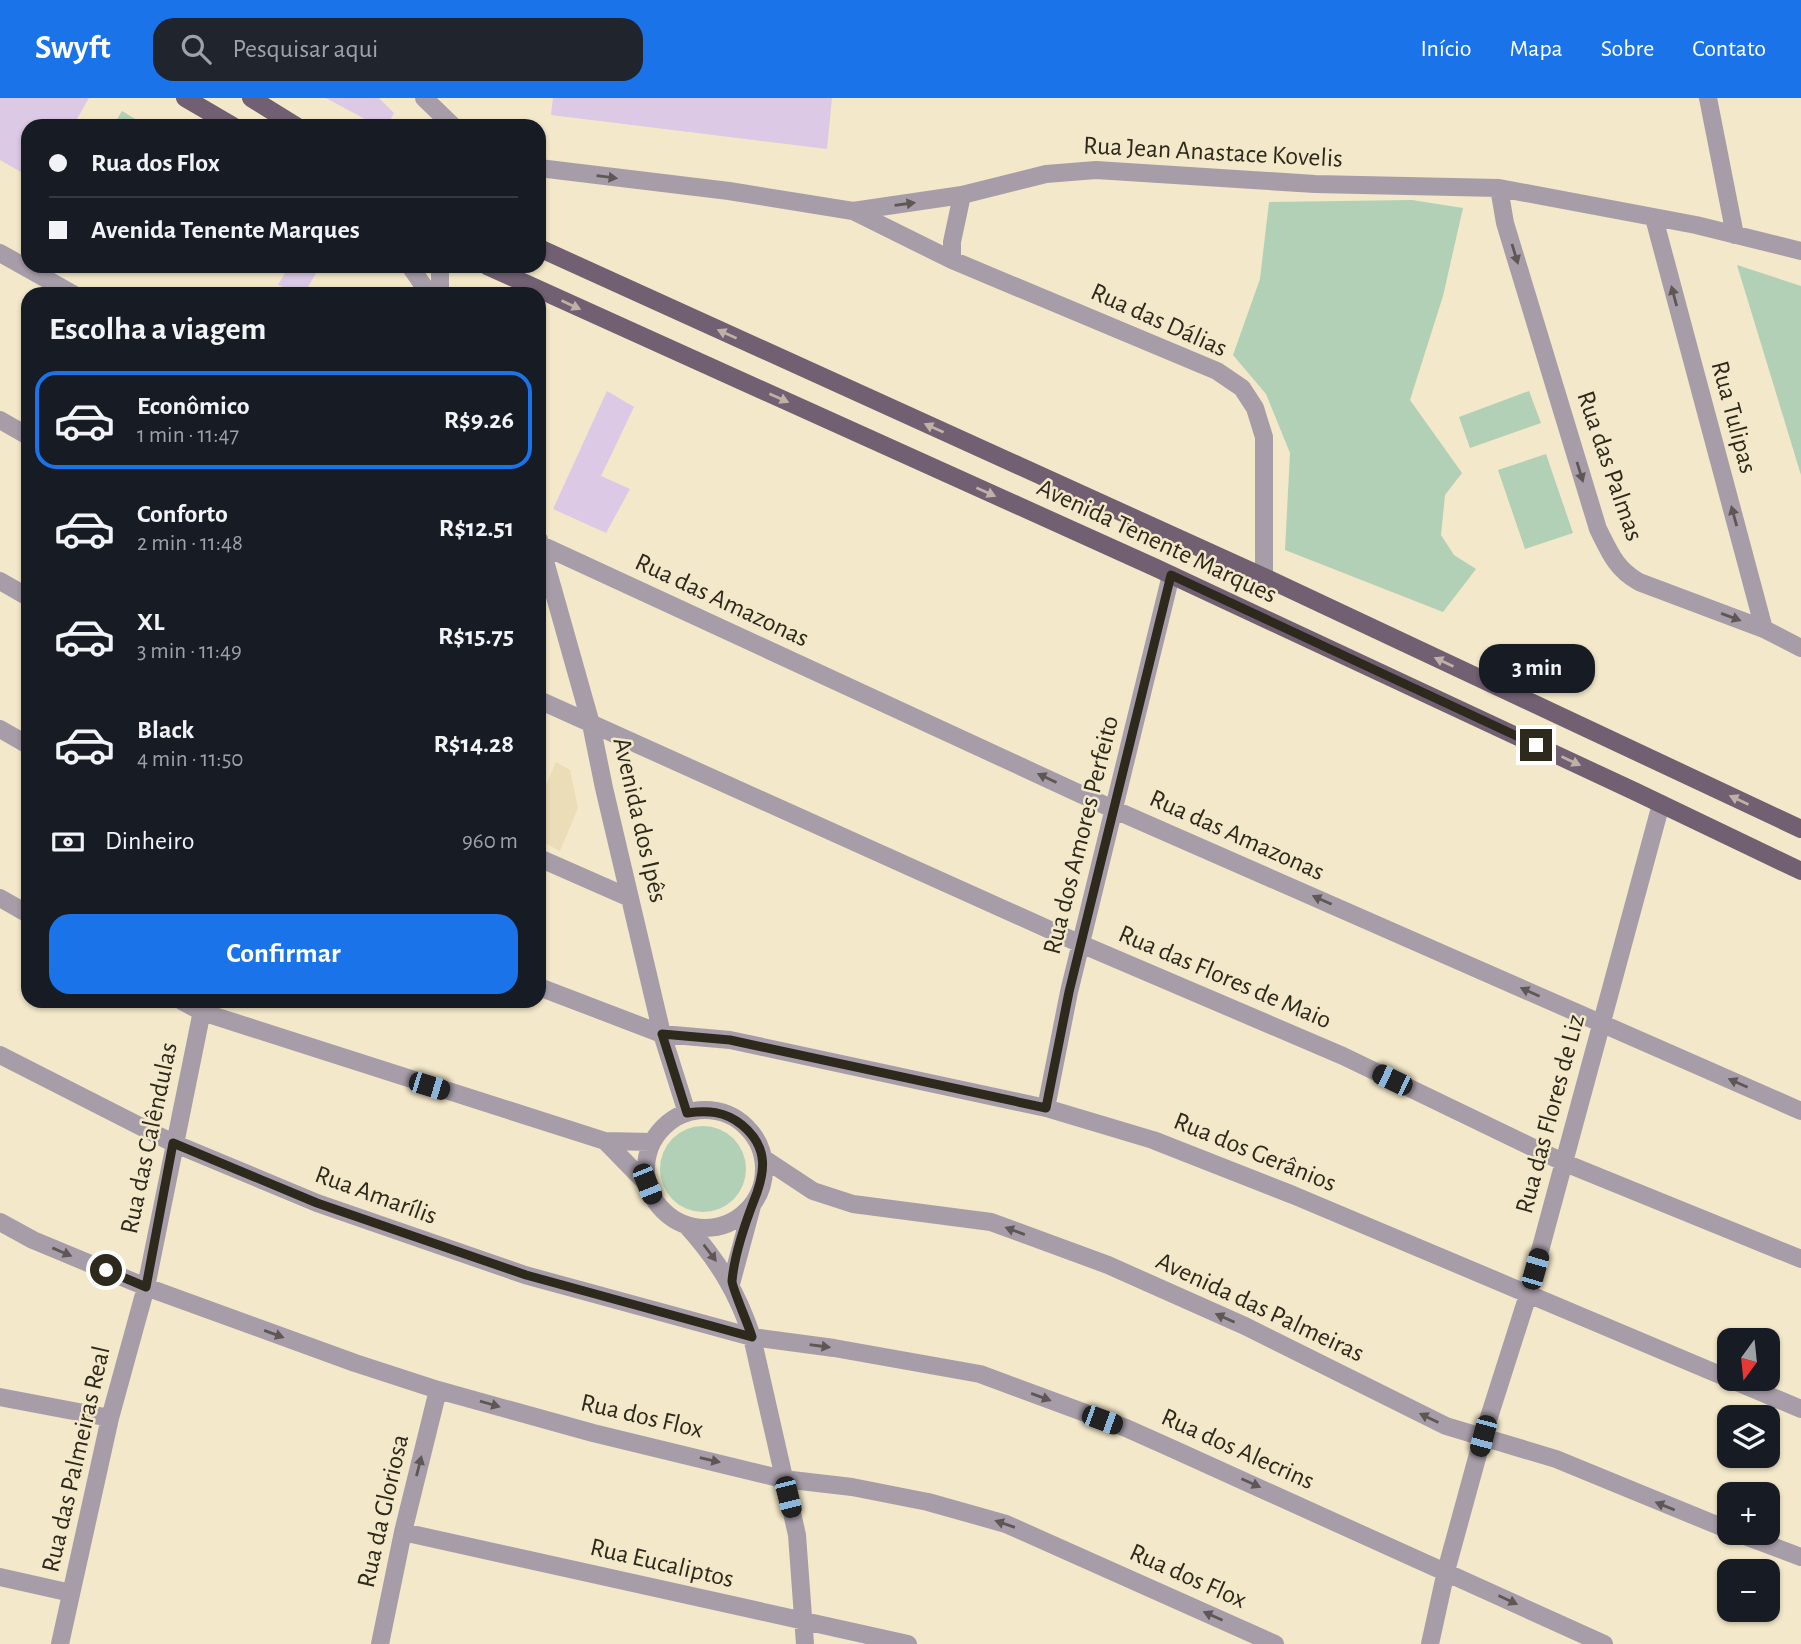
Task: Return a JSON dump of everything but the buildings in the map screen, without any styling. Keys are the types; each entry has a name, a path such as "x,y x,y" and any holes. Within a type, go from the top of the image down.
{"main road":[{"path":"185,98 221,119"},
{"path":"251,98 285,119"},
{"name":"Avenida Tenente Marques","path":"546,251 1264,577 1801,829"},
{"name":"Avenida Tenente Marques","path":"502,273 533,287"},
{"name":"Avenida Tenente Marques","path":"546,293 1171,575 1801,871"}],"street":[{"path":"424,98 446,119"},
{"path":"1707,98 1735,235"},
{"name":"Rua Jean Anastace Kovelis","path":"546,170 729,191 853,211 962,195 1046,174 1097,170 1315,184 1499,188 1696,225 1801,251"},
{"name":"Rua das Palmas","path":"1499,188 1505,223 1598,529 1615,563 1625,575 1639,582 1764,629 1801,648"},
{"path":"952,260 952,242 962,195"},
{"name":"Rua das Dálias","path":"853,211 952,260 1217,370 1242,388 1255,408 1264,437 1264,577"},
{"name":"Rua Tulipas","path":"1654,218 1764,629"},
{"path":"0,253 21,265"},
{"path":"36,273 61,287"},
{"path":"0,420 21,432"},
{"name":"Rua das Amazonas","path":"546,546 1115,810 1801,1111"},
{"name":"Avenida dos Ipês","path":"546,564 591,723 662,1034 687,1113"},
{"name":"Rua dos Amores Perfeito","path":"1046,1108 1069,992 1171,575"},
{"path":"0,581 21,593"},
{"name":"Rua das Flores de Maio","path":"546,703 1081,944 1343,1056 1565,1163 1801,1259"},
{"path":"0,729 21,741"},
{"name":"Rua das Flores de Liz","path":"1430,1644 1446,1572 1483,1436 1528,1295 1661,804"},
{"path":"546,861 630,898"},
{"path":"0,898 21,910"},
{"name":"Rua dos Gerânios","path":"546,990 662,1034 730,1040 1046,1108 1166,1145 1293,1195 1801,1409"},
{"name":"Rua das Calêndulas","path":"146,1287 173,1143 203,1008"},
{"path":"206,1008 605,1141 652,1142"},
{"name":"Rua Amarílis","path":"0,1055 173,1143 317,1203 512,1270 752,1337"},
{"path":"647,1184 646,1163 652,1142 671,1121 687,1113 704,1110 722,1113 736,1120 753,1136 762,1158 762,1181 753,1203 732,1284"},
{"path":"605,1141 647,1184 661,1210 686,1225 709,1250 732,1284 743,1308 797,1535 805,1644"},
{"name":"Avenida das Palmeiras","path":"762,1158 813,1191 853,1204 991,1222 1108,1265 1245,1326 1446,1426 1556,1459 1717,1525"},
{"path":"686,1225 700,1228 729,1223 743,1215 753,1203"},
{"name":"Rua dos Flox","path":"0,1223 33,1240 146,1287 343,1359 438,1390 593,1433 783,1479 852,1487 928,1502 1006,1524 1275,1644"},
{"name":"Rua das Palmeiras Real","path":"60,1644 110,1418 146,1287"},
{"name":"Rua dos Alecrins","path":"752,1337 834,1348 981,1374 1126,1428 1604,1644"},
{"name":"Rua da Gloriosa","path":"380,1644 403,1532 438,1390"},
{"path":"0,1397 110,1418"},
{"name":"Rua Eucaliptos","path":"403,1532 908,1644"},
{"path":"1769,1545 1801,1557"},
{"path":"0,1577 71,1593"}],"shaded area":[{"path":"556,762 570,770 578,808 560,851 546,844 546,785"}],"green space":[{"path":"122,111 135,119 117,119"},
{"path":"1412,200 1463,208 1443,296 1410,400 1462,473 1445,495 1441,535 1454,555 1476,569 1443,612 1285,550 1290,453 1266,394 1233,355 1260,279 1269,202"},
{"path":"1737,265 1801,286 1801,475"},
{"path":"1529,391 1541,423 1470,448 1459,417"},
{"path":"1546,454 1573,533 1525,549 1498,470"},
{"path":"703,1126 727,1133 739,1145 746,1169 739,1193 727,1205 703,1212 679,1205 667,1193 660,1169 667,1145 679,1133"}],"route":[{"path":"106,1270 146,1287 173,1143 317,1203 526,1275 752,1337 732,1284 743,1236 764,1174 762,1158 757,1143 748,1130 736,1120 722,1113 704,1110 687,1113 662,1034 730,1040 1046,1108 1069,992 1171,575 1536,745"}]}
